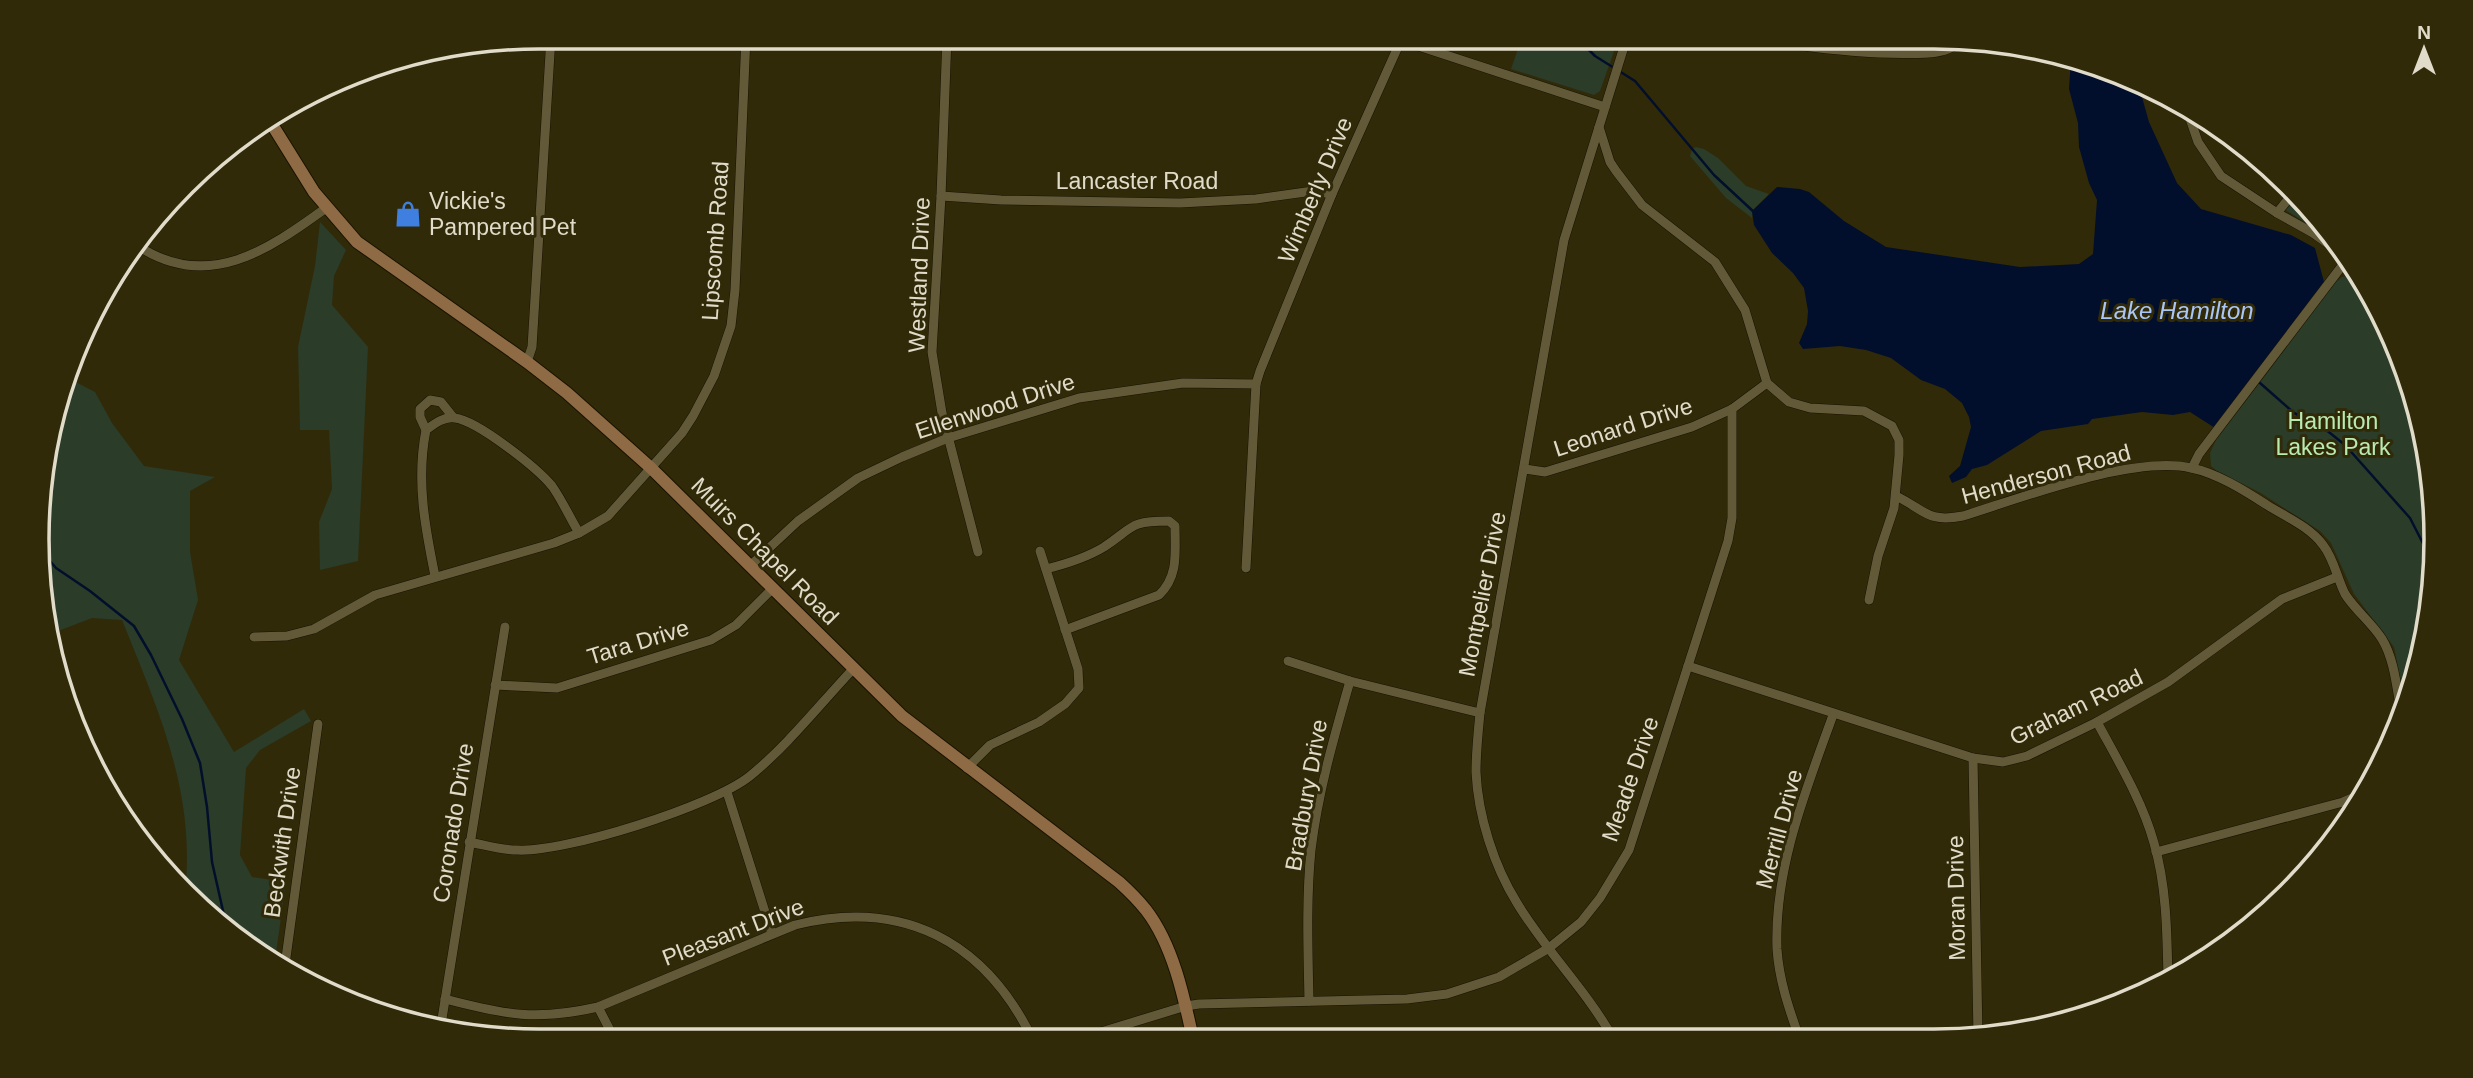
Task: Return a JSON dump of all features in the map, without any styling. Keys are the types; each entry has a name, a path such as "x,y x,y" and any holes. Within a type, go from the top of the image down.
{"main road":[{"name":"Muirs Chapel Road","path":"274,128 326,208 356,242 567,393 651,468 902,716 1132,894 1147,911 1158,930 1191,1029"}],"street":[{"path":"527,362 532,347 550,49"},
{"name":"Lipscomb Road","path":"254,637 287,636 314,629 375,595 520,554 579,533 608,516 682,433 714,376 731,326 736,277 746,49"},
{"name":"Westland Drive","path":"947,49 942,196 932,352 948,438 978,552"},
{"name":"Wimberly Drive","path":"1256,383 1332,194 1397,49"},
{"path":"1428,49 1605,107"},
{"path":"1622,49 1599,127 1610,162 1642,205 1715,262 1745,310 1767,383 1789,402 1810,408 1864,411 1892,426 1899,440 1896,496 1878,556 1869,600"},
{"path":"1843,49 1920,54 1946,49"},
{"path":"2191,123 2198,142 2221,176 2321,239"},
{"name":"Montpelier Drive","path":"1599,127 1564,240 1480,713 1476,774 1492,851 1517,903 1598,1011 1608,1029"},
{"name":"Lancaster Road","path":"942,196 1001,200 1180,203 1256,199 1313,191 1332,194"},
{"path":"2277,213 2287,200"},
{"path":"145,249 176,263 197,266 227,264 255,254 326,208"},
{"path":"2192,468 2199,454 2341,267"},
{"name":"Ellenwood Drive","path":"751,565 798,521 858,478 948,438 1079,398 1105,393 1183,383 1256,383"},
{"path":"1245,568 1256,383"},
{"path":"1732,409 1767,383"},
{"path":"435,576 424,521 421,472 426,430 420,417 420,409 429,400 441,402 453,417 470,423 519,455 552,486 579,533"},
{"name":"Leonard Drive","path":"1525,469 1545,472 1567,466 1692,427 1732,409"},
{"name":"Meade Drive","path":"1111,1029 1185,1006 1236,1002 1407,999 1447,994 1499,977 1549,948 1581,922 1629,850 1728,541 1732,518 1732,409"},
{"path":"426,430 436,422 453,417"},
{"name":"Henderson Road","path":"1896,496 1926,516 1945,520 2078,481 2138,468 2168,465 2192,468 2233,485 2314,534 2325,548 2347,597 2381,636 2387,648 2398,697"},
{"path":"1046,569 1077,560 1103,547 1135,524 1169,521 1175,526 1174,572 1169,585 1159,595 1065,630"},
{"path":"967,768 990,745 1039,722 1065,704 1079,688 1078,668 1040,551"},
{"name":"Graham Road","path":"1688,666 1973,758 2003,762 2027,756 2097,722 2168,682 2282,599 2337,577"},
{"name":"Tara Drive","path":"495,685 557,688 711,640 736,625 773,588"},
{"name":"Coronado Drive","path":"442,1020 505,627"},
{"path":"1288,661 1350,681 1480,713"},
{"path":"469,842 518,850 548,847 658,818 727,792 765,762 854,668"},
{"name":"Bradbury Drive","path":"1308,1001 1311,849 1328,759 1350,681"},
{"name":"Merrill Drive","path":"1796,1029 1782,983 1777,951 1779,907 1789,846 1833,715"},
{"path":"2097,722 2144,816 2156,852 2167,923 2168,969"},
{"name":"Beckwith Drive","path":"286,958 318,724"},
{"name":"Moran Drive","path":"1973,758 1978,1027"},
{"path":"727,792 772,934"},
{"path":"2156,852 2348,800"},
{"name":"Pleasant Drive","path":"445,999 517,1015 568,1014 598,1007 772,934 823,918 876,917 909,924 958,947 980,964 1018,1010 1028,1029"},
{"path":"598,1007 609,1029"}],"green space":[{"path":"1518,49 1615,49 1600,91 1594,95 1511,69"},
{"path":"1696,147 1718,158 1746,186 1769,194 1752,211 1752,218 1726,198 1690,156 1692,149"},
{"path":"2289,203 2310,225 2284,209"},
{"path":"320,222 346,250 334,276 332,305 368,347 358,561 320,570 319,522 332,489 329,430 300,430 298,347 315,266"},
{"name":"Hamilton Lakes Park","path":"2347,276 2358,294 2387,351 2407,412 2420,475 2423,571 2415,635 2401,685 2394,647 2354,594 2331,543 2320,531 2259,492 2211,466 2210,453 2216,440 2342,277"},
{"path":"75,382 95,392 112,423 144,466 215,477 190,491 190,552 198,600 179,660 234,752 304,709 311,721 260,750 246,768 240,855 252,877 286,882 276,952 241,928 186,877 185,820 171,752 149,686 122,620 92,618 57,631 49,539 53,475 58,443"}],"water":[{"name":"Lake Hamilton","path":"2070,69 2142,95 2149,122 2177,183 2201,209 2291,235 2315,248 2324,282 2215,428 2190,412 2173,415 2142,412 2092,419 2088,424 2041,431 1987,465 1972,469 1966,477 1952,483 1949,476 1960,466 1971,427 1962,403 1945,389 1921,380 1891,358 1840,346 1803,349 1799,343 1807,324 1808,311 1804,288 1772,253 1754,225 1752,211 1777,187 1800,189 1809,192 1844,221 1886,247 2020,267 2079,264 2093,254 2097,200 2089,183 2079,147 2078,123 2069,89"}],"waterway":[{"path":"1588,49 1635,81 1714,175 1755,213"},
{"path":"2260,383 2294,413 2320,425 2345,445 2410,518 2424,545"},
{"path":"50,561 134,626 151,655 200,763 212,862 224,913"}],"place":[{"name":"Vickie's Pampered Pet","path":"408,214"}]}
